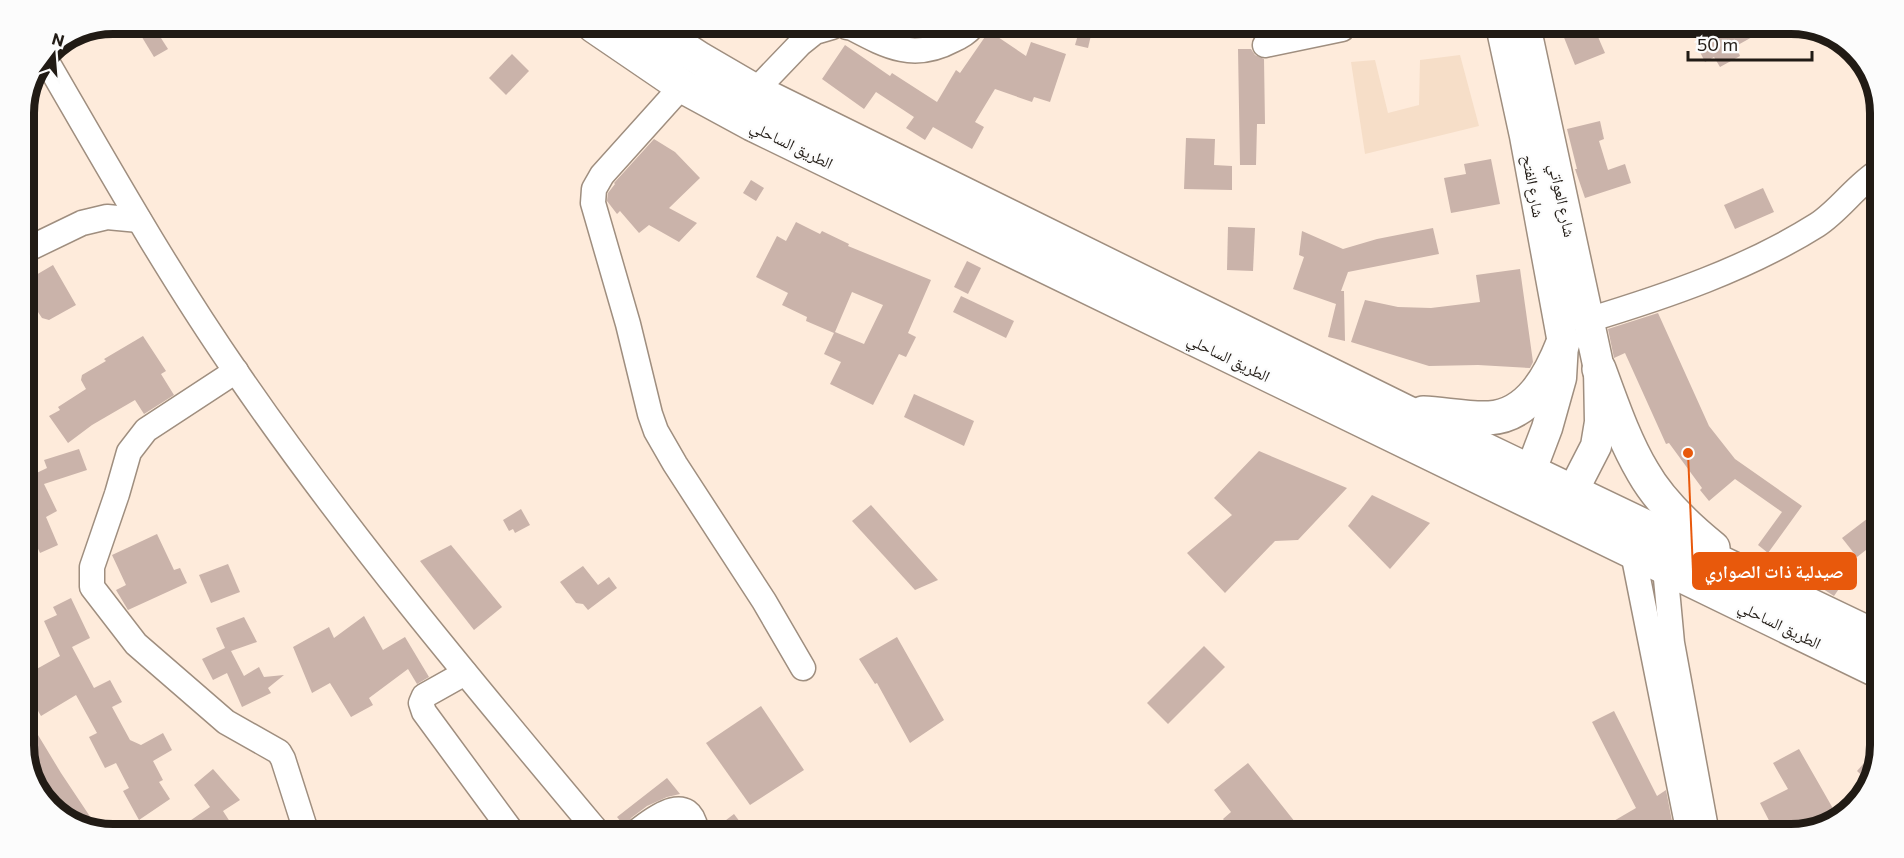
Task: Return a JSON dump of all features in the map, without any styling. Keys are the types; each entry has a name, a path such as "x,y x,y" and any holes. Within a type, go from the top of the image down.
{"highway":[{"name":"الطريق الساحلي","path":"606,34 682,86 752,124 1566,504 1747,576 1870,634"},
{"name":"الطريق الساحلي","path":"661,34 755,91 1404,411 1526,485"},
{"path":"1404,411 1489,418 1509,414 1526,404 1538,391 1556,361 1563,343"},
{"path":"1599,369 1624,433 1644,474 1669,507 1698,536 1747,576"},
{"name":"الطريق الساحلي","path":"1566,504 1634,553 1870,667"}],"main road":[{"name":"شارع العواتي","path":"1507,34 1588,320 1599,369 1600,416 1596,446 1566,504"},
{"name":"شارع الفتح","path":"1507,34 1563,343 1562,378 1526,485"}],"street":[{"path":"755,91 812,34"},
{"path":"867,34 894,47 918,52 944,45 966,34"},
{"path":"1265,45 1318,34"},
{"path":"50,67 139,220 236,371 318,487 465,673 591,824"},
{"path":"682,86 602,175 594,189 593,204 656,431 681,474 764,601 803,669"},
{"path":"1588,320 1683,290 1778,248 1820,224 1858,185 1869,178"},
{"path":"35,246 81,223 106,217 139,220"},
{"path":"236,371 146,430 129,452 92,567 92,587 136,644 226,722 279,752 304,824"},
{"path":"1634,553 1687,824"},
{"path":"1665,568 1672,643 1705,824"},
{"path":"465,673 423,696 421,703 424,712 506,824"},
{"path":"655,824 669,810 677,809 692,817 694,824"}],"shaded area":[{"path":"1460,55 1479,126 1365,154 1351,62 1375,60 1388,113 1419,105 1420,60"}],"building":[{"path":"140,34 158,34 168,49 154,57"},
{"path":"987,34 993,34 1026,56 1031,42 1066,54 1050,102 1034,97 1032,102 995,89 975,122 984,127 972,149 933,127 925,140 906,128 914,117 876,92 864,109 822,79 845,45 890,76 892,73 937,102 956,70 960,73"},
{"path":"1078,34 1091,34 1088,48 1075,45"},
{"path":"1563,34 1597,34 1605,53 1575,65"},
{"path":"1715,34 1758,34 1736,46 1740,56 1720,67 1714,57 1705,62 1696,44"},
{"path":"1238,49 1251,49 1255,55 1264,59 1265,124 1257,124 1256,165 1240,165"},
{"path":"512,54 529,71 506,95 489,78"},
{"path":"1600,121 1604,139 1599,141 1608,170 1625,164 1631,183 1585,198 1575,169 1577,169 1567,129"},
{"path":"1186,138 1215,139 1214,165 1232,166 1232,190 1184,189"},
{"path":"654,139 675,152 700,178 669,208 697,223 679,242 649,225 639,233 620,211 617,214 607,201 608,193 614,183"},
{"path":"1491,159 1500,204 1451,213 1444,178 1466,174 1464,164"},
{"path":"751,180 764,188 756,201 743,193"},
{"path":"1763,188 1774,212 1735,229 1724,205"},
{"path":"796,222 820,234 822,231 849,244 848,246 931,280 908,333 916,337 906,357 899,354 873,405 830,384 841,362 824,354 834,333 806,321 807,317 782,305 788,293 756,277 777,236 786,241","holes":["852,292 883,305 864,344 835,332"]},
{"path":"1228,227 1255,228 1253,271 1227,270"},
{"path":"1433,228 1439,254 1348,272 1341,291 1344,291 1345,341 1328,337 1336,304 1293,289 1304,257 1299,255 1302,231 1343,249 1377,239"},
{"path":"967,261 981,268 968,294 954,287"},
{"path":"53,265 76,305 49,320 42,318 38,312 35,314 35,276"},
{"path":"1520,269 1533,362 1530,368 1478,365 1429,366 1351,342 1365,300 1398,307 1431,308 1480,302 1476,275"},
{"path":"961,296 1014,321 1006,338 953,312"},
{"path":"1658,313 1709,426 1735,459 1802,506 1768,553 1758,545 1782,512 1735,479 1709,501 1669,443 1666,444 1625,353 1614,358 1608,329"},
{"path":"143,336 166,371 161,374 174,395 144,414 135,400 92,425 68,443 49,416 60,410 58,407 86,389 81,380 82,375"},
{"path":"914,394 974,421 964,446 904,417"},
{"path":"79,449 87,470 44,484 57,511 46,517 58,545 40,553 35,542 35,474 47,468 44,460"},
{"path":"1259,451 1347,488 1298,540 1275,541 1225,593 1187,553 1232,515 1214,498"},
{"path":"1372,495 1430,523 1390,569 1348,526"},
{"path":"871,505 938,580 915,590 852,521"},
{"path":"521,509 530,525 515,533 513,529 509,531 503,520"},
{"path":"1870,517 1870,547 1857,557 1842,538"},
{"path":"157,534 174,570 180,568 187,583 128,610 116,590 126,585 112,555"},
{"path":"451,545 502,607 474,630 420,561"},
{"path":"1820,558 1847,577 1834,596 1806,578"},
{"path":"228,564 240,592 211,603 199,575"},
{"path":"583,566 598,585 609,577 617,588 588,610 583,604 576,603 560,582"},
{"path":"71,598 90,638 72,647 94,688 110,680 122,702 112,707 130,740 141,745 163,733 172,750 153,761 163,780 159,782 170,799 139,820 123,791 129,788 116,763 105,768 89,737 97,733 76,695 41,716 35,706 35,670 60,656 44,621 57,615 53,607"},
{"path":"364,616 383,650 405,637 429,677 417,684 408,669 369,698 373,705 351,717 330,683 312,693 293,647 329,627 334,638"},
{"path":"244,617 257,642 231,651 244,676 259,667 264,677 284,675 268,688 271,693 242,707 227,673 213,680 202,659 225,648 216,628"},
{"path":"897,637 944,720 910,743 877,683 875,684 859,659"},
{"path":"1204,646 1225,667 1168,724 1147,703"},
{"path":"761,706 804,770 750,805 706,743"},
{"path":"1614,711 1657,796 1666,790 1672,821 1666,824 1608,824 1636,808 1592,722"},
{"path":"38,735 92,820 74,813 51,793 37,765 35,737"},
{"path":"1799,749 1834,810 1811,821 1771,824 1760,803 1788,789 1773,763"},
{"path":"1868,758 1863,776 1857,771"},
{"path":"1248,763 1297,824 1227,824 1223,819 1231,812 1214,790"},
{"path":"213,769 240,800 223,811 231,824 185,824 210,807 194,785"},
{"path":"667,778 680,794 647,806 631,818 628,824 623,824 617,817"},
{"path":"734,814 742,824 721,824"}],"place":[{"name":"صيدلية ذات الصواري","path":"1688,453"}]}
